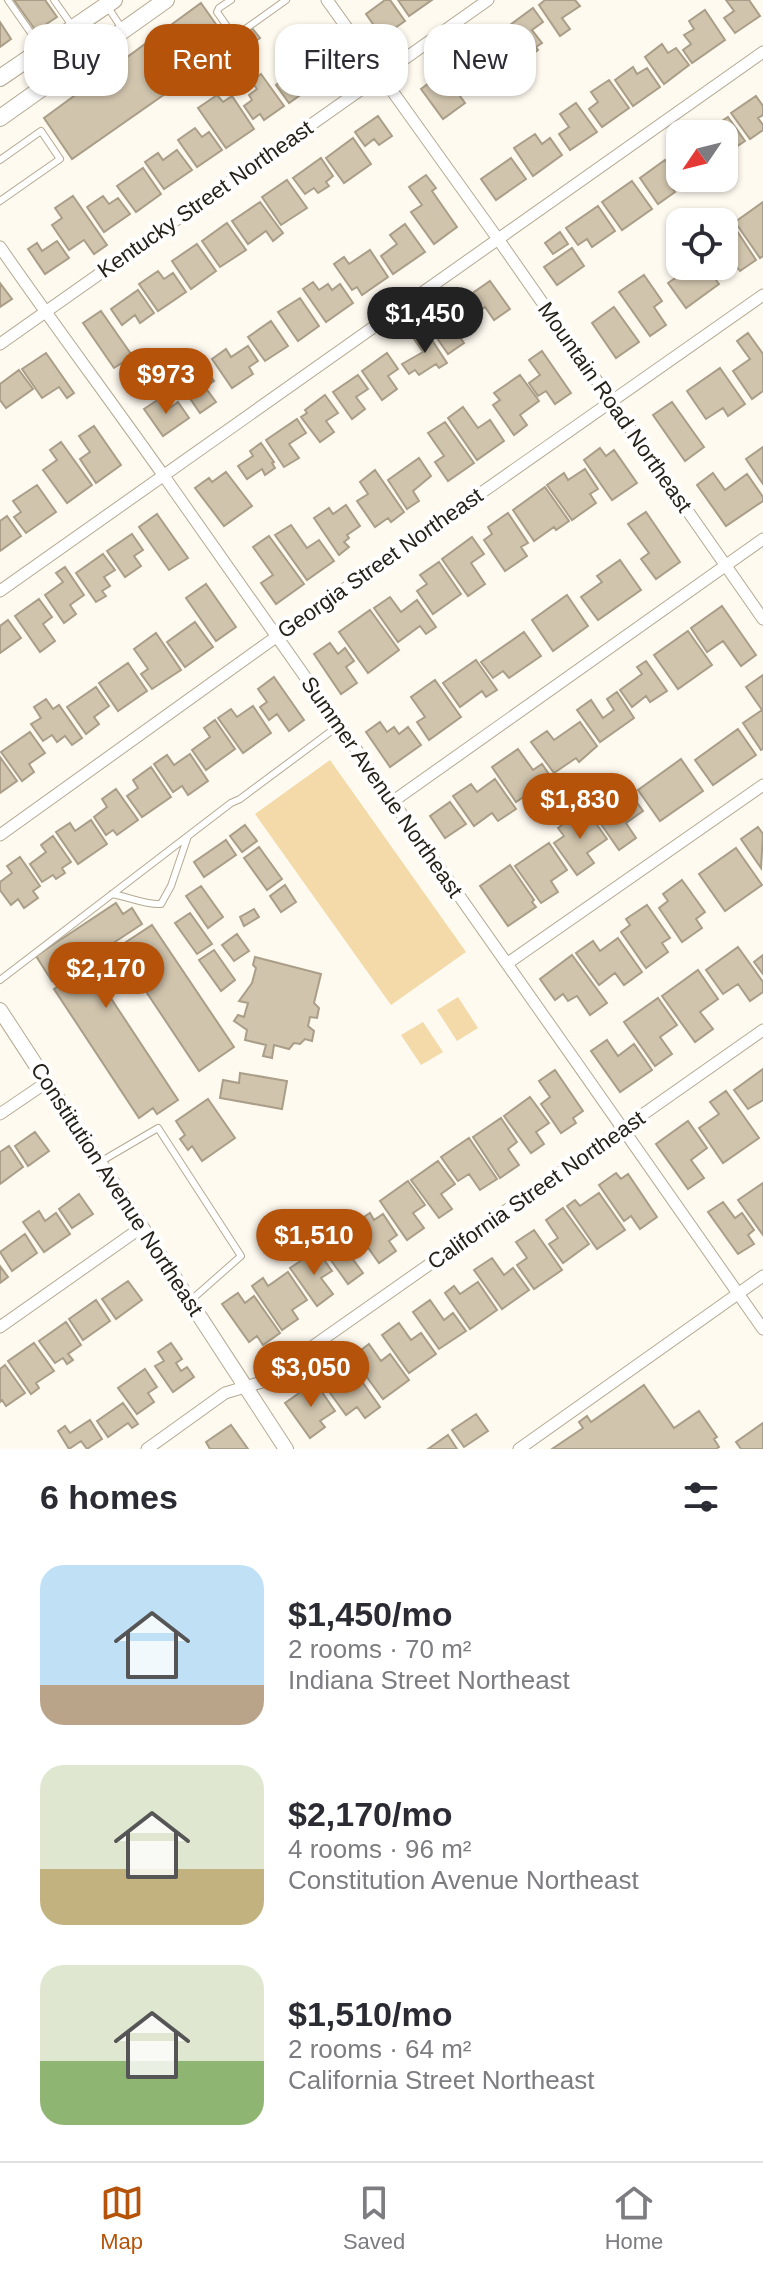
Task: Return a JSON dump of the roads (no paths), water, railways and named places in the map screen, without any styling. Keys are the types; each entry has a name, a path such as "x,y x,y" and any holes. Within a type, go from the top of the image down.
{"main road":[{"path":"128,27 166,0"},
{"path":"77,24 107,2"},
{"path":"0,78 24,61"},
{"path":"0,118 31,96"}],"street":[{"name":"Mountain Road Northeast","path":"327,0 344,24"},
{"name":"Kentucky Street Northeast","path":"408,56 488,0"},
{"path":"0,591 763,52"},
{"name":"Kentucky Street Northeast","path":"0,344 351,96"},
{"name":"Mountain Road Northeast","path":"396,96 763,619"},
{"name":"Summer Avenue Northeast","path":"0,247 508,963 763,1329"},
{"name":"Georgia Street Northeast","path":"0,835 763,295"},
{"path":"392,802 763,539"},
{"path":"508,963 763,785"},
{"name":"Constitution Avenue Northeast","path":"0,1010 286,1449"},
{"name":"California Street Northeast","path":"147,1449 225,1393 262,1382 763,1030"},
{"path":"0,1114 47,1082"},
{"path":"0,1327 142,1227"},
{"path":"519,1449 763,1276"}],"lane":[{"path":"8,0 25,24"},
{"path":"54,0 71,24"},
{"path":"231,0 217,12 233,35 237,35 286,0"},
{"path":"107,2 120,24"},
{"path":"0,160 41,131 60,159 0,201"},
{"path":"0,980 338,726"},
{"path":"112,894 150,905 161,904 171,886 188,836"},
{"path":"99,1162 158,1128 241,1256 190,1301"}]}
